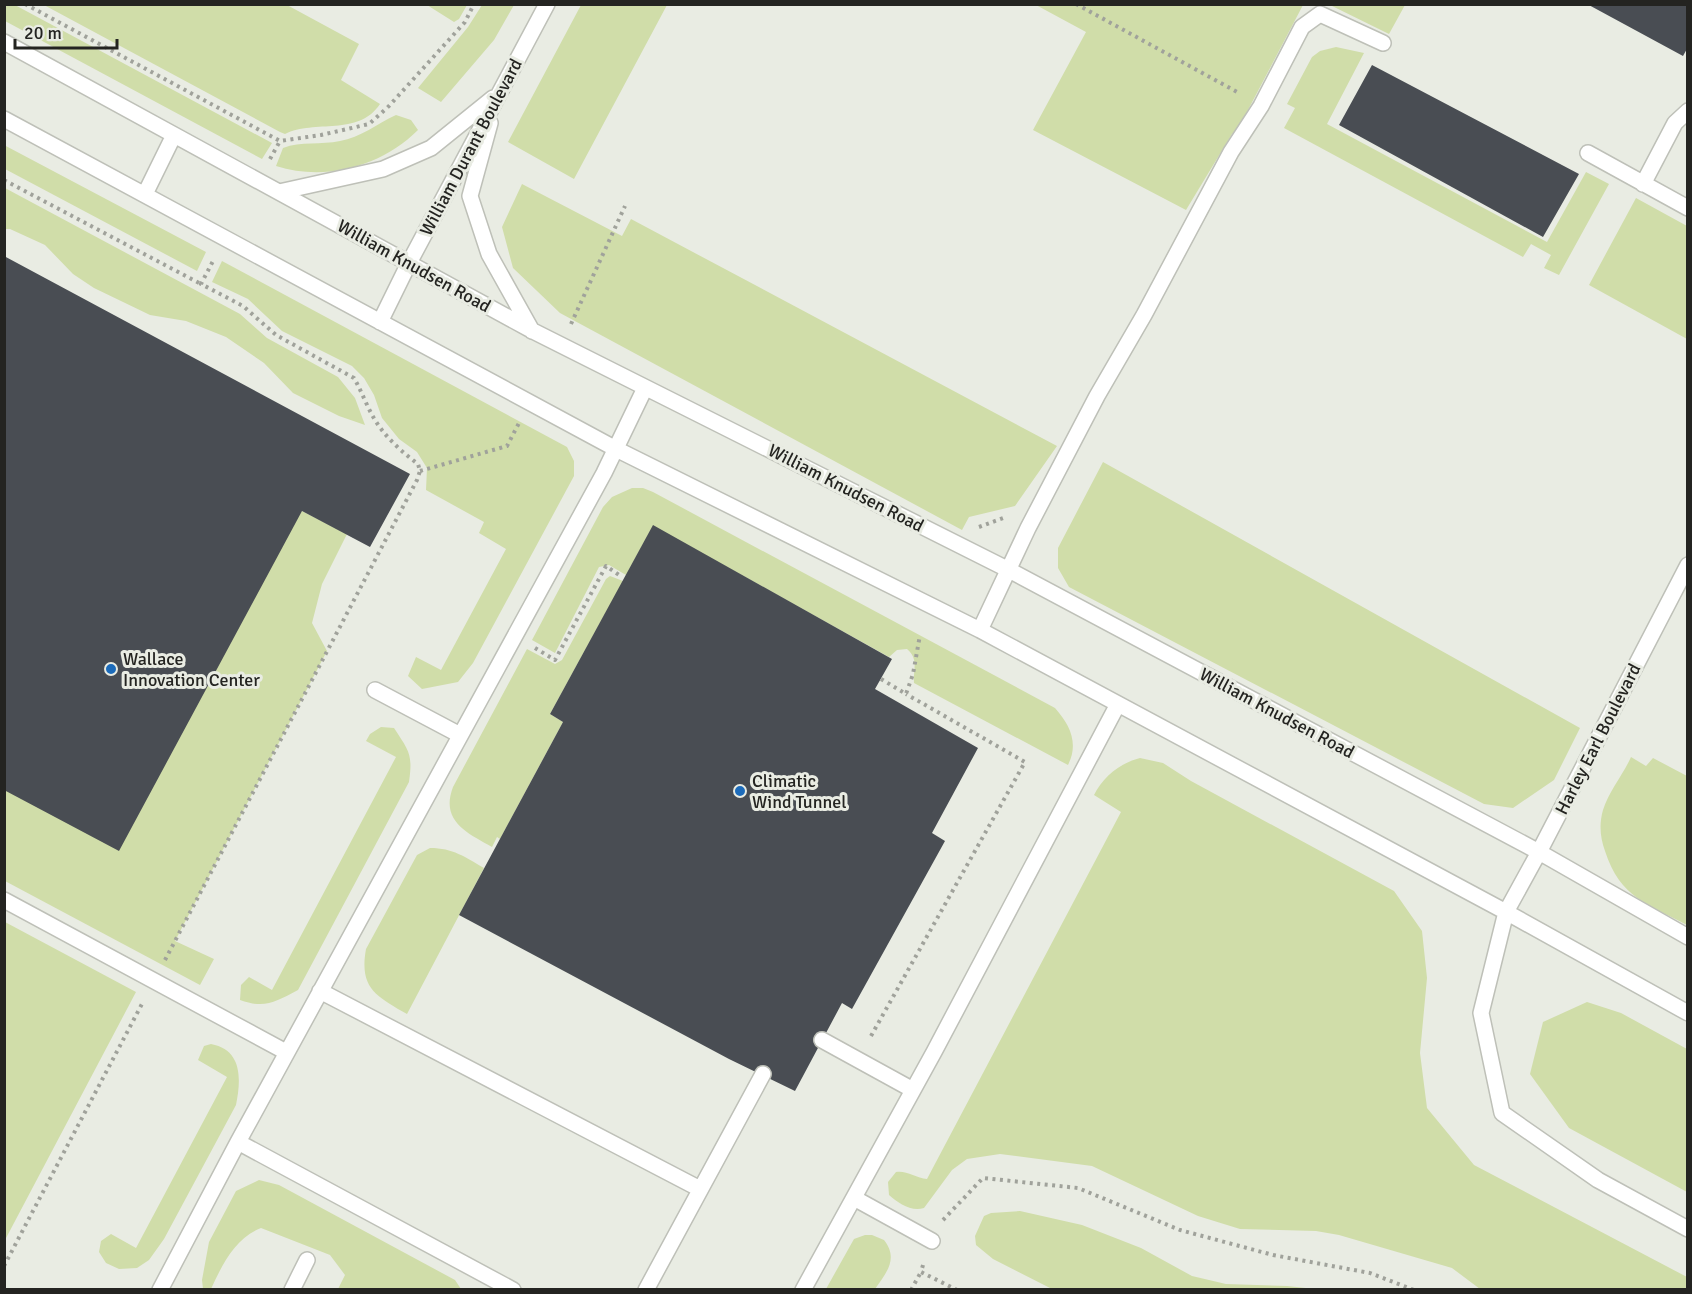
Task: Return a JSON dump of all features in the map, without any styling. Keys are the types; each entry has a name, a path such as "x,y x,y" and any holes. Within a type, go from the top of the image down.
{"lane":[{"name":"William Durant Boulevard","path":"380,322 547,4"},
{"path":"980,630 1028,528 1097,396 1144,315 1232,152 1262,106 1302,27 1320,14 1383,43"},
{"name":"William Knudsen Road","path":"4,42 533,331 1009,570 1539,852 1688,937"},
{"path":"279,192 383,169 431,148 498,94"},
{"path":"498,94 470,196 489,254 533,331"},
{"path":"1643,184 1675,123 1688,111"},
{"path":"4,119 616,449 980,630 1506,912 1688,1013"},
{"path":"145,194 174,135"},
{"path":"1588,153 1688,208"},
{"path":"160,1290 286,1052 616,449 645,388"},
{"name":"Harley Earl Boulevard","path":"1688,564 1506,912 1481,1013 1502,1113 1598,1180 1688,1229"},
{"path":"375,690 460,735"},
{"path":"803,1290 913,1090 1118,704"},
{"path":"4,900 286,1052"},
{"path":"320,991 700,1189"},
{"path":"822,1040 913,1090"},
{"path":"646,1290 763,1074"},
{"path":"238,1142 513,1290"},
{"path":"854,1198 932,1241"},
{"path":"292,1290 307,1260"}],"path":[{"path":"25,4 280,141 369,124 389,106 465,22 474,4"},
{"path":"1076,4 1262,106"},
{"path":"269,161 280,141"},
{"path":"4,180 243,306 276,335 354,378 384,434 418,464 420,471 4,1266"},
{"path":"568,330 625,206"},
{"path":"201,284 213,261"},
{"path":"420,471 507,446 520,422"},
{"path":"514,636 555,660 606,566 619,575"},
{"path":"906,694 913,674 920,635"},
{"path":"872,1036 1025,762 881,679"},
{"path":"911,1290 921,1272 941,1222 983,1178 1078,1188 1180,1230 1273,1255 1370,1273 1413,1290"},
{"path":"921,1272 957,1290"}],"green space":[{"path":"4,5 15,5 272,143 262,159 5,21"},
{"path":"44,5 287,5 359,44 341,80 380,104 371,114 348,124 309,128 285,134"},
{"path":"427,5 467,5 459,19 454,22"},
{"path":"482,5 514,5 494,40 441,102 418,88 468,27"},
{"path":"581,5 667,5 574,179 508,142"},
{"path":"1036,5 1303,5 1238,129 1232,134 1186,210 1033,130 1086,32"},
{"path":"1330,5 1405,5 1389,34"},
{"path":"1336,47 1364,53 1327,124 1547,242 1586,172 1609,184 1559,275 1544,268 1551,255 1531,244 1523,257 1284,128 1295,108 1287,104 1312,57 1320,51"},
{"path":"396,115 411,120 418,130 404,143 370,161 352,168 333,171 295,171 276,166 283,148 347,139 362,134"},
{"path":"4,145 206,252 197,271 5,169"},
{"path":"522,184 622,236 631,219 1057,446 1015,506 969,517 962,530 560,313 513,268 502,227"},
{"path":"5,188 240,314 267,338 338,377 355,398 365,425 339,416 293,393 264,363 226,337 186,321 150,315 94,288 73,274 45,245 10,229 5,229"},
{"path":"1636,198 1687,226 1687,339 1589,285"},
{"path":"222,261 567,447 574,461 574,476 473,663 458,682 422,689 408,676 416,657 441,670 506,549 479,533 484,522 426,490 427,468 417,452 399,439 382,418 374,395 364,378 352,366 282,331 248,299 212,282"},
{"path":"1103,462 1580,728 1554,780 1513,808 1484,804 1069,587 1058,568 1058,548"},
{"path":"632,488 643,488 653,492 1055,708 1069,728 1073,742 1068,765 914,683 914,660 907,649 897,650 889,657 653,526 626,575 609,565 599,567 555,653 532,640 603,507 612,497"},
{"path":"302,511 347,534 322,584 312,623 327,651 175,941 214,959 200,985 5,881 4,790"},
{"path":"610,576 623,581 550,714 563,722 500,839 497,837 492,847 465,831 453,817 450,799 453,787 527,649 555,664 562,660 606,579"},
{"path":"381,727 394,728 409,753 409,782 298,990 270,1003 256,1004 240,1000 241,985 249,977 272,990 396,757 366,741 370,734"},
{"path":"1631,757 1646,766 1653,758 1687,776 1687,925 1648,905 1627,890 1611,867 1605,851 1601,831 1603,810"},
{"path":"1140,758 1163,763 1191,781 1394,891 1422,931 1427,978 1420,1053 1427,1108 1474,1165 1687,1277 1687,1289 1480,1289 1452,1268 1339,1235 1316,1231 1240,1229 1198,1216 1092,1166 1000,1154 967,1159 952,1170 924,1208 910,1208 889,1195 888,1182 896,1172 927,1179 1121,812 1094,795 1102,782 1113,772 1126,763"},
{"path":"430,848 452,851 484,868 407,1014 387,1002 372,989 365,973 364,962 366,949 417,855"},
{"path":"5,922 136,992 5,1240"},
{"path":"1587,1002 1621,1013 1687,1049 1687,1192 1569,1128 1530,1074 1543,1022"},
{"path":"211,1044 221,1047 234,1059 239,1076 236,1105 164,1239 149,1260 137,1268 119,1269 106,1263 99,1252 101,1241 111,1234 136,1248 227,1077 198,1060 204,1046"},
{"path":"259,1180 279,1185 455,1280 461,1289 338,1289 345,1275 330,1255 261,1228 244,1238 230,1253 211,1289 203,1289 202,1280 209,1242 236,1191"},
{"path":"1020,1211 1082,1225 1141,1248 1192,1276 1226,1284 1315,1289 1052,1289 993,1259 976,1245 975,1236 984,1216 991,1213"},
{"path":"865,1235 884,1240 890,1253 889,1266 875,1289 826,1289 854,1239"}],"building":[{"path":"1587,4 1688,4 1688,47 1683,56"},
{"path":"1372,65 1579,174 1543,237 1339,125"},
{"name":"Wallace Innovation Center","path":"4,256 410,474 370,547 302,511 119,851 4,790"},
{"name":"Climatic Wind Tunnel","path":"653,525 892,659 875,689 978,748 932,833 945,841 852,1009 842,1003 795,1091 729,1059 459,915 563,722 550,714"}],"place":[{"name":"Wallace Innovation Center","path":"111,669"},
{"name":"Climatic Wind Tunnel","path":"740,791"}]}
